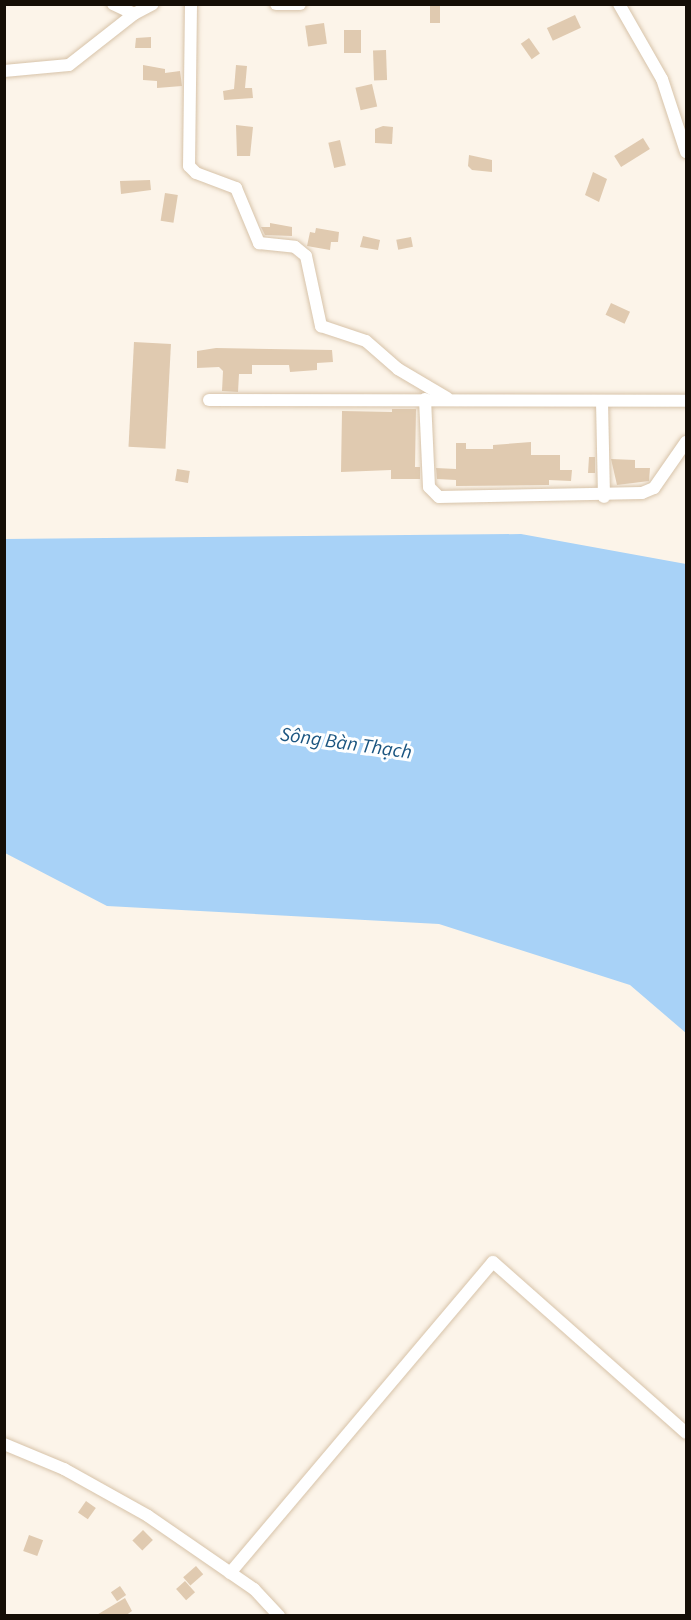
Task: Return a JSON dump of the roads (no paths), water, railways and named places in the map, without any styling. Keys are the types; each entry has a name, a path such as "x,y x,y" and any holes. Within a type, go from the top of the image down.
{"street":[{"path":"113,4 134,14"},
{"path":"4,70 69,65 134,14 153,4"},
{"path":"191,4 189,166 196,173 236,188 259,243 294,248 306,256 321,326 366,341 398,369 447,399"},
{"path":"276,4 300,4"},
{"path":"620,4 682,118 687,152"},
{"path":"425,399 429,487 432,494 446,498 604,496 654,488 687,442"},
{"path":"209,400 687,401"},
{"path":"603,402 604,496"},
{"path":"230,1573 493,1262 687,1433"},
{"path":"4,1444 64,1469 148,1516 254,1589 279,1616"}],"water":[{"name":"Sông Bàn Thạch","path":"521,534 686,564 686,1033 630,985 439,924 107,906 5,853 5,539"}]}
